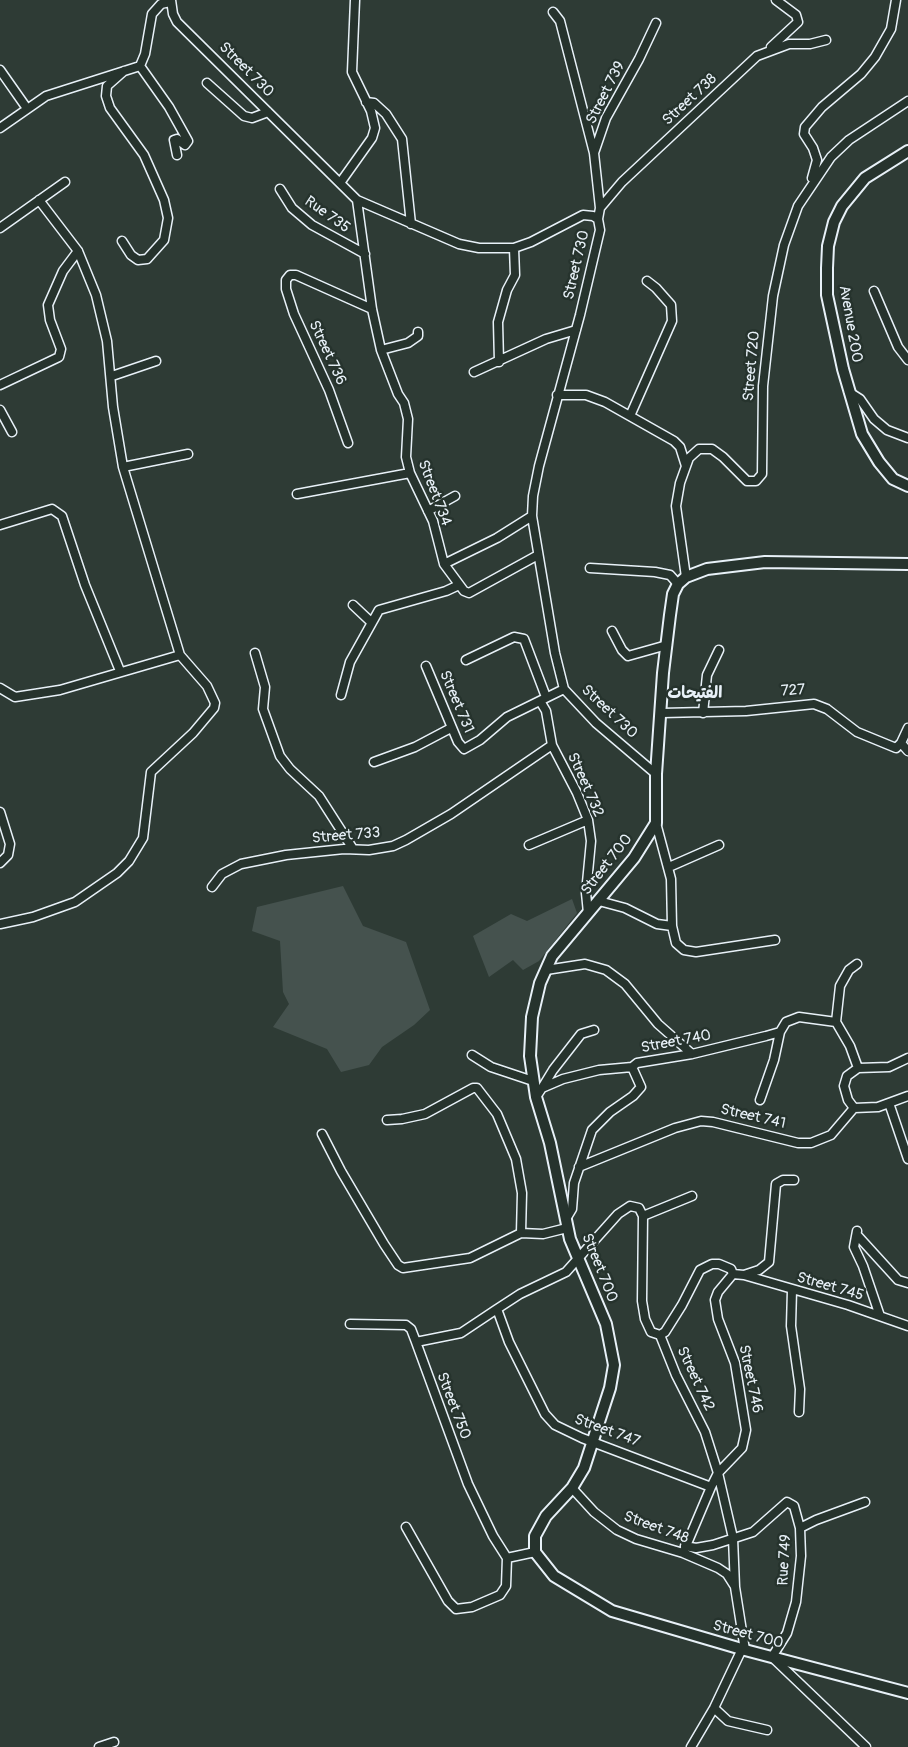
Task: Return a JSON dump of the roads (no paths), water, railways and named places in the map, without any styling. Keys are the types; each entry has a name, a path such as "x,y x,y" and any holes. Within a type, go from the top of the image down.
{"main road":[{"name":"Avenue 200","path":"908,151 865,178 842,206 832,230 828,246 827,295 849,392 862,434 869,448 893,479 908,486"},
{"path":"656,823 656,774 667,645 674,594 682,581 707,570 765,562 908,564"},
{"name":"Street 700","path":"656,823 634,858 564,939 552,956 532,1017 530,1056 533,1081 539,1092 567,1224 578,1258 606,1324 614,1365 610,1388 584,1468 572,1488 546,1516 535,1536 535,1552 554,1576 612,1611 743,1650 908,1693"}],"street":[{"path":"340,183 372,138 375,128 375,123 352,72 355,0"},
{"path":"768,50 798,22 796,15 776,0"},
{"path":"806,191 816,169 817,160 813,148 804,134 805,127 822,108 861,74 876,57 891,28 896,0"},
{"path":"0,128 26,107 55,92 140,66 145,54 152,14 161,4 171,1"},
{"name":"Street 730","path":"171,1 177,22 357,200 459,244 479,248 514,248 531,242 583,215 593,216 598,220 600,230 576,330 538,466 532,516 555,653 564,689 596,723 656,774"},
{"path":"553,12 560,22 594,153"},
{"name":"Street 739","path":"600,208 594,153 606,118 639,59 656,23"},
{"name":"Street 738","path":"600,208 629,175 754,59 768,50 792,43 810,44 826,40"},
{"path":"140,66 169,107 188,141 185,145 177,138 174,140 177,155"},
{"path":"0,70 26,107"},
{"path":"122,241 138,260 147,259 164,240 168,218 164,200 144,155 110,108 106,96 107,86 124,72"},
{"path":"207,83 244,116 252,118 268,112"},
{"name":"Street 720","path":"686,466 694,453 706,448 718,452 747,481 756,480 762,474 762,393 774,296 791,222 806,191 831,157 849,140 908,101"},
{"path":"366,102 374,103 386,114 402,139 411,224"},
{"path":"0,228 65,182"},
{"name":"Rue 735","path":"280,190 292,208 312,225 366,254"},
{"path":"0,924 33,917 75,902 117,873 137,852 143,838 151,772 193,732 214,708 212,694 180,655 123,467 113,407 112,376 107,341 96,296 78,251 39,200"},
{"name":"Street 734","path":"357,200 366,254 372,309 381,350 398,394 404,403 408,419 406,457 410,473 428,511 444,564 459,585"},
{"path":"598,220 600,208"},
{"path":"500,362 498,322 507,290 515,275 514,248"},
{"path":"0,385 59,357 61,350 50,320 48,305 63,271 78,251"},
{"name":"Street 736","path":"348,443 326,382 291,306 285,284 290,275 301,277 372,309"},
{"path":"630,416 672,321 671,305 647,281"},
{"path":"874,292 898,347 908,360"},
{"path":"474,372 500,362 546,339 576,330"},
{"path":"381,350 408,343 418,336 418,332"},
{"path":"112,376 156,361"},
{"path":"849,392 860,399 874,419 887,430 908,438"},
{"path":"557,395 586,395 595,398 674,441 680,447 686,466 676,506 682,581"},
{"path":"0,410 12,432"},
{"path":"123,467 188,454"},
{"path":"297,494 410,473"},
{"path":"428,511 455,496"},
{"path":"0,525 52,509 62,516 85,585 120,672"},
{"path":"444,564 497,538 532,516"},
{"path":"341,695 350,662 379,610 387,606 433,595 459,585 464,591 473,592 538,555"},
{"path":"590,568 655,572 670,575 682,581"},
{"path":"353,605 371,622"},
{"path":"612,631 622,650 628,656 667,645"},
{"name":"Street 732","path":"466,660 514,637 524,639 543,699 552,744 577,793 588,820 591,841 586,893 588,913"},
{"path":"703,713 707,675 719,650"},
{"path":"255,653 265,687 263,709 283,761 320,796 353,849"},
{"path":"0,688 15,697 60,690 180,655"},
{"name":"Street 731","path":"426,666 451,728 461,747 468,748 501,720 564,689"},
{"name":"727","path":"662,713 703,713 814,704 827,709 863,734 896,748 901,743"},
{"path":"374,762 415,748 451,728"},
{"path":"908,728 901,743 908,751"},
{"name":"Street 733","path":"212,887 222,874 241,864 286,855 353,849 369,850 393,846 451,814 552,744"},
{"path":"0,812 10,844 8,856 0,863"},
{"path":"529,844 588,820"},
{"path":"656,823 669,867 673,903 672,926 676,943 684,950 696,952 776,940"},
{"path":"669,867 719,845"},
{"path":"598,901 625,908 657,924 672,926"},
{"path":"546,970 585,964 606,970 625,984 658,1024 692,1054"},
{"path":"856,964 840,986 836,1022 846,1039 858,1068"},
{"name":"Street 740","path":"567,1224 574,1202 574,1183 592,1130 604,1116 639,1091 641,1082 632,1066 637,1063 692,1054 780,1032 786,1022 799,1017 836,1022"},
{"path":"539,1092 553,1070 581,1034 594,1030"},
{"path":"760,1100 774,1060 780,1032"},
{"path":"472,1055 492,1066 533,1081"},
{"path":"908,1058 889,1068 858,1068 851,1072 845,1080 845,1092 854,1108 878,1107 908,1096"},
{"path":"539,1092 563,1079 599,1070 632,1066"},
{"path":"387,1120 402,1120 425,1114 473,1088 477,1088 500,1120 516,1158 522,1193 521,1233"},
{"path":"889,1103 908,1159"},
{"name":"Street 741","path":"579,1166 675,1128 701,1121 798,1143 811,1143 832,1135 854,1108"},
{"path":"322,1134 341,1171 401,1267 408,1269 470,1258 521,1233 543,1234 567,1224"},
{"path":"660,1335 665,1332 682,1305 700,1270 705,1266 719,1264 731,1270 733,1274 744,1275 759,1270 769,1262 776,1184 783,1180 794,1180"},
{"path":"350,1324 406,1325 411,1329 416,1342 461,1333 520,1294 566,1272 618,1214 630,1206 639,1208 643,1216 692,1196"},
{"name":"Street 742","path":"643,1216 642,1308 651,1332 660,1335 676,1375 705,1432 718,1473 733,1538 743,1650"},
{"path":"880,1316 864,1266 854,1247 857,1233 898,1280 908,1282"},
{"name":"Street 746","path":"711,1486 718,1473 740,1451 746,1434 735,1363 715,1309 718,1292 733,1274"},
{"name":"Street 745","path":"744,1275 908,1326"},
{"path":"792,1290 791,1326 800,1389 799,1412"},
{"name":"Street 747","path":"497,1309 509,1342 548,1418 561,1429 711,1486"},
{"name":"Street 750","path":"416,1342 468,1484 481,1513 507,1558"},
{"path":"711,1486 684,1549 713,1545 753,1532 787,1502 794,1506 800,1528"},
{"name":"Street 748","path":"572,1488 594,1512 617,1530 636,1538 684,1549 727,1574 736,1587"},
{"name":"Rue 749","path":"772,1657 787,1633 796,1602 801,1556 800,1528 865,1502"},
{"path":"406,1527 448,1601 456,1609 472,1607 500,1595 506,1586 507,1558 535,1552"},
{"path":"690,1747 714,1708 743,1650"},
{"path":"772,1657 866,1747"},
{"path":"714,1708 728,1721 767,1730"},
{"path":"99,1747 114,1742"}],"district":[{"name":"الفتيحات","path":"695,694"}]}
